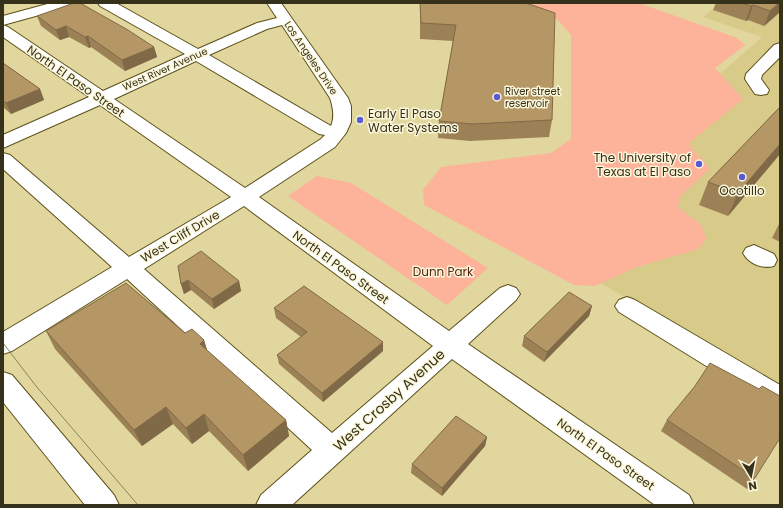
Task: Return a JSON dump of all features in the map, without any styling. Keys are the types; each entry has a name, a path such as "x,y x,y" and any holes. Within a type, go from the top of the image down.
{"street":[{"path":"3,21 67,3"},
{"path":"104,3 197,55 325,130 337,133"},
{"name":"Los Angeles Drive","path":"274,3 332,87 342,106 341,128 337,133"},
{"name":"West River Avenue","path":"3,142 262,26 286,20"},
{"name":"North El Paso Street","path":"3,30 245,197 450,345 679,505"},
{"path":"761,90 753,79 754,74 780,48"},
{"name":"West Cliff Drive","path":"3,344 245,197 320,149 337,133"},
{"path":"3,159 111,256 145,281 332,450"},
{"name":"West Crosby Avenue","path":"271,505 508,294"},
{"path":"627,306 780,398"},
{"path":"3,383 104,505"}],"shaded area":[{"name":"The University of Texas at El Paso","path":"720,3 771,3 780,6 780,387 576,269 536,236 762,37 703,17"}],"green space":[{"path":"506,3 639,3 737,38 745,45 715,68 743,99 689,143 709,170 680,196 678,207 701,225 706,238 699,249 637,267 595,286 574,285 424,205 423,190 441,167 551,153 571,139 571,35 558,20"},
{"name":"Dunn Park","path":"317,176 351,183 488,268 447,305 288,196"}],"building":[{"path":"74,3 80,3 128,30 154,47 122,60 88,36 85,37 66,26 56,30 37,16"},
{"path":"420,3 526,3 555,13 552,120 472,124 439,121 456,25 421,23"},
{"path":"741,3 779,3 770,11 753,5 751,6"},
{"path":"3,63 40,89 6,103 3,100"},
{"path":"780,107 780,144 738,193 708,182"},
{"path":"201,251 239,281 212,299 188,280 181,284 178,266"},
{"path":"126,283 185,333 192,329 204,340 200,344 286,420 243,455 204,414 186,428 166,407 134,430 46,331"},
{"path":"304,286 383,342 322,393 277,355 307,332 274,308"},
{"path":"569,292 592,306 547,352 524,336"},
{"path":"710,363 759,389 762,386 780,396 780,438 755,478 667,420 695,386"},
{"path":"456,416 487,437 442,488 412,464"}],"tram line":[{"path":"3,343 36,386 138,505"}],"place":[{"name":"River street reservoir","path":"497,97"},
{"name":"Early El Paso Water Systems","path":"360,120"},
{"name":"The University of Texas at El Paso","path":"699,164"},
{"name":"Ocotillo","path":"742,177"}]}
